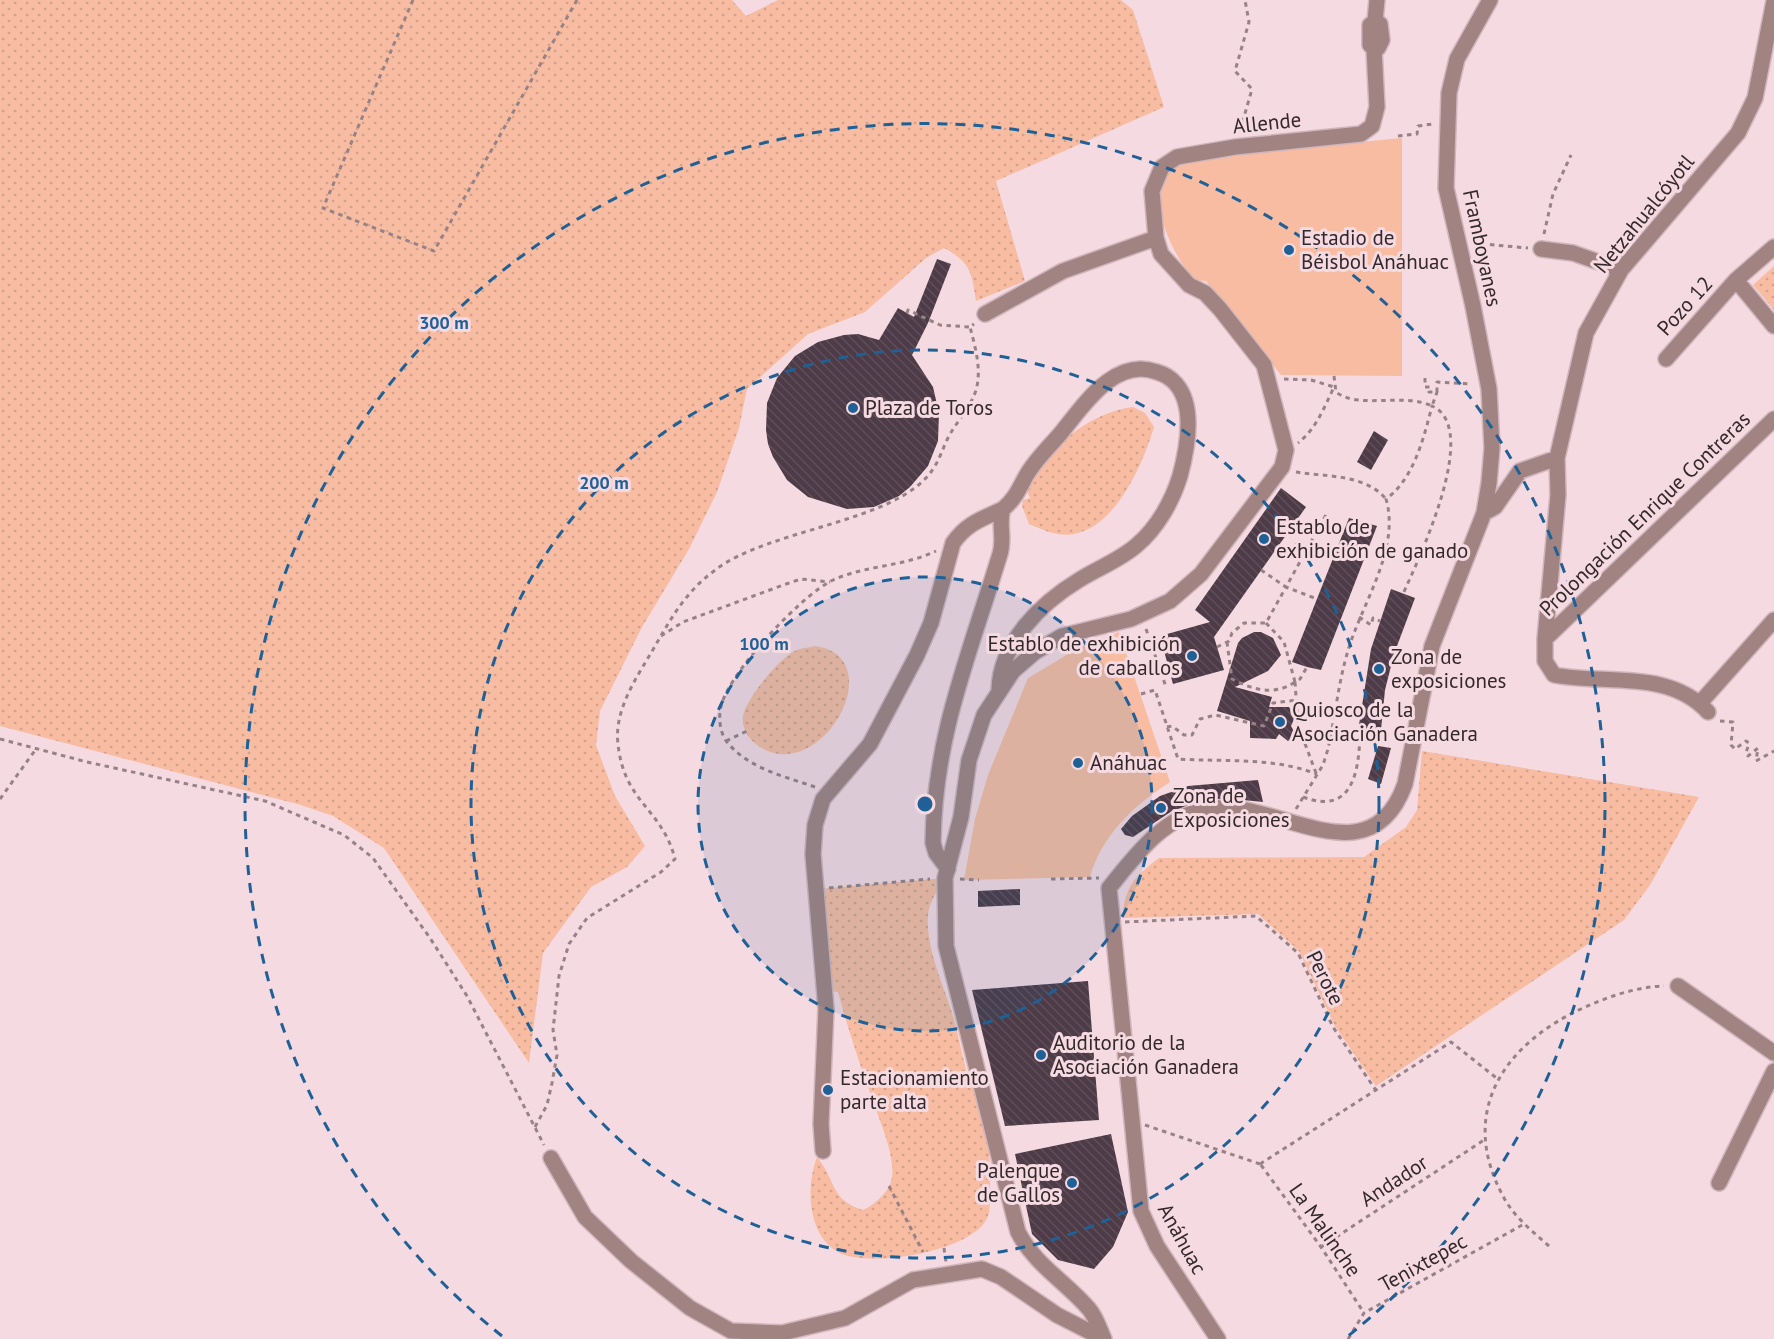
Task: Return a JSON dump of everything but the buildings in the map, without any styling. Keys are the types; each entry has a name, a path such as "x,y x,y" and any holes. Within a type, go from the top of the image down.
{"street":[{"name":"Allende","path":"1156,238 1152,191 1162,167 1177,157 1235,147 1361,135 1372,126 1377,107 1374,49 1370,45 1368,33 1370,25 1375,21 1377,0"},
{"name":"Framboyanes","path":"1484,513 1492,448 1491,413 1473,306 1446,188 1449,93 1457,59 1490,0"},
{"name":"Netzahualcóyotl","path":"1704,707 1654,682 1576,679 1554,675 1545,661 1558,495 1557,458 1586,333 1621,270 1738,133 1755,98 1773,1"},
{"path":"985,314 1062,271 1156,238 1161,254 1166,260 1189,285 1205,293 1215,303 1246,340 1263,365 1286,450 1282,467 1194,582 1170,601 1142,615 1062,636 1024,661 999,690 984,715 969,760 961,817 947,874 946,946 1018,1232 1027,1249 1090,1311 1104,1339"},
{"name":"Pozo 12","path":"1666,359 1736,280 1774,247"},
{"path":"1541,249 1573,253 1621,270"},
{"name":"Pozo 12","path":"1736,280 1774,326"},
{"path":"823,1151 821,1124 826,1009 813,854 815,825 828,792 870,744 917,655 931,623 954,543 961,532 976,519 1003,509 1016,496 1026,477 1043,454 1087,400 1102,386 1133,369 1144,368 1164,374 1178,386 1187,410 1186,444 1179,476 1169,503 1154,529 1140,543 1077,581 1034,617 1001,666 999,690"},
{"name":"Prolongación Enrique Contreras","path":"1545,639 1774,419"},
{"path":"1484,513 1495,507 1520,471 1557,458"},
{"path":"947,874 933,843 941,756 959,677 1001,552 1003,509"},
{"name":"Anáhuac","path":"1218,1339 1157,1246 1141,1211 1134,1121 1109,888 1149,840 1177,820 1207,809 1248,810 1317,830 1346,833 1358,832 1379,822 1398,804 1405,784 1432,646 1484,513"},
{"path":"1704,707 1774,620"},
{"path":"1678,986 1774,1053"},
{"path":"1719,1183 1774,1071"},
{"path":"551,1158 585,1217 631,1261 690,1308 731,1331 782,1333 862,1311 913,1280 982,1269 1001,1277 1057,1315 1104,1339"}],"path":[{"path":"413,0 323,208 435,251 577,0"},
{"path":"1235,147 1252,89 1235,71 1249,22 1245,0"},
{"path":"1398,136 1418,134 1418,126 1432,126 1436,117"},
{"path":"1458,242 1541,249 1553,194 1571,155"},
{"path":"907,313 908,310 940,325 970,327 985,314"},
{"path":"535,1126 547,1105 552,1083 557,1055 553,1030 559,976 569,944 587,918 661,872 675,859 666,832 641,804 626,782 621,769 617,742 619,717 627,696 678,606 721,566 756,548 878,508 902,495 933,470 948,437 977,389 976,353 970,327"},
{"path":"1281,375 1285,380 1311,380 1334,387 1343,398 1352,400 1397,399 1438,409 1449,429 1449,460 1442,494 1427,542 1403,594"},
{"path":"1286,450 1308,435 1334,387 1334,376"},
{"path":"1425,378 1425,387 1430,387 1429,392 1437,392"},
{"path":"1386,499 1394,494 1411,469 1437,392 1437,382 1470,384"},
{"path":"1282,467 1298,472 1367,483 1378,489 1386,499 1390,512 1387,540 1376,580 1359,617 1344,663 1328,749 1317,774 1293,814"},
{"path":"1266,623 1327,513"},
{"path":"828,792 757,767 726,741 719,714 723,700 754,654 789,615 830,582 864,571 921,559 954,543"},
{"path":"1261,570 1286,587 1317,599"},
{"path":"660,637 683,622 786,584 808,579 830,582"},
{"path":"1142,615 1166,687"},
{"path":"1359,617 1371,625 1373,618 1380,621"},
{"path":"1217,647 1227,642 1236,627 1244,623 1266,623 1284,642 1295,682 1298,725 1317,774"},
{"path":"1227,642 1232,679 1246,685 1277,692 1300,680 1307,667"},
{"path":"1141,694 1155,690 1178,759 1263,760 1297,766 1317,774"},
{"path":"1167,727 1175,728 1184,735 1192,735 1200,719 1211,715 1264,726 1273,703 1297,700"},
{"path":"1335,707 1360,711"},
{"path":"1704,707 1722,723 1733,722 1731,745 1735,749 1746,741 1749,743 1746,753 1748,756 1758,748 1756,761 1774,752"},
{"path":"1303,797 1325,802 1338,799 1346,792 1356,777 1360,733 1369,734 1369,730"},
{"path":"726,741 747,731"},
{"path":"0,740 265,801 344,836 374,858 467,996 551,1158"},
{"path":"0,799 36,749"},
{"path":"817,889 947,874 979,880"},
{"path":"1051,879 1104,879"},
{"name":"Perote","path":"1117,922 1256,916 1298,953 1333,1027 1376,1089"},
{"path":"1549,1246 1524,1224 1503,1197 1484,1140 1485,1116 1499,1080 1535,1035 1557,1020 1610,997 1647,987 1678,986"},
{"path":"1134,1121 1260,1164 1451,1042 1499,1080"},
{"name":"Andador","path":"1321,1247 1484,1140"},
{"name":"La Malinche","path":"1260,1164 1321,1247 1364,1313"},
{"path":"889,1186 923,1252"},
{"name":"Tenixtepec","path":"1348,1339 1364,1313 1524,1224"}],"shaded area":[{"path":"0,0 732,0 746,16 778,0 1121,0 1133,10 1164,107 996,181 1025,281 976,301 968,269 959,258 944,248 926,258 865,312 808,334 747,389 739,428 717,492 689,549 642,627 600,711 596,745 615,796 645,846 627,867 591,887 543,953 529,1063 384,848 333,816 301,805 0,726"},
{"name":"Estadio de Béisbol Anáhuac","path":"1402,138 1402,376 1281,375 1206,281 1194,280 1179,258 1165,230 1161,215 1161,186 1166,174 1185,159"},
{"path":"1774,266 1774,310 1753,285"},
{"path":"1133,407 1145,413 1154,427 1135,475 1115,506 1089,529 1074,534 1056,534 1029,524 1022,506 1023,500 1030,498 1026,489 1044,461 1056,448 1085,425 1117,410"},
{"name":"Anáhuac","path":"1119,632 1170,782 1121,822 1102,848 1090,877 964,880 975,819 988,775 1028,678 1085,644"},
{"path":"815,646 836,653 846,668 849,686 844,706 834,725 818,741 800,751 779,754 765,750 753,742 745,730 743,716 745,709 756,690 779,663 795,651"},
{"path":"1422,751 1699,797 1650,885 1624,920 1376,1086 1335,1026 1299,951 1258,914 1122,918 1132,883 1159,858 1364,857 1406,827 1417,810"},
{"path":"945,878 930,905 928,928 936,966 953,1016 966,1069 984,1116 988,1135 989,1212 979,1229 942,1248 895,1258 852,1257 838,1252 828,1244 820,1234 815,1222 811,1182 817,1157 839,1195 852,1206 863,1210 877,1201 885,1192 891,1182 892,1168 886,1139 854,1047 838,992 830,991 817,889"}],"place":[{"name":"Estadio de Béisbol Anáhuac","path":"1289,250"},
{"name":"Plaza de Toros","path":"853,408"},
{"name":"Establo de exhibición de ganado","path":"1264,539"},
{"name":"Establo de exhibición de caballos","path":"1192,656"},
{"name":"Zona de exposiciones","path":"1379,669"},
{"name":"Quiosco de la Asociación Ganadera","path":"1280,722"},
{"name":"Anáhuac","path":"1078,763"},
{"name":"Zona de Exposiciones","path":"1161,808"},
{"name":"Auditorio de la Asociación Ganadera","path":"1041,1055"},
{"name":"Estacionamiento parte alta","path":"828,1090"},
{"name":"Palenque de Gallos","path":"1072,1183"}]}
